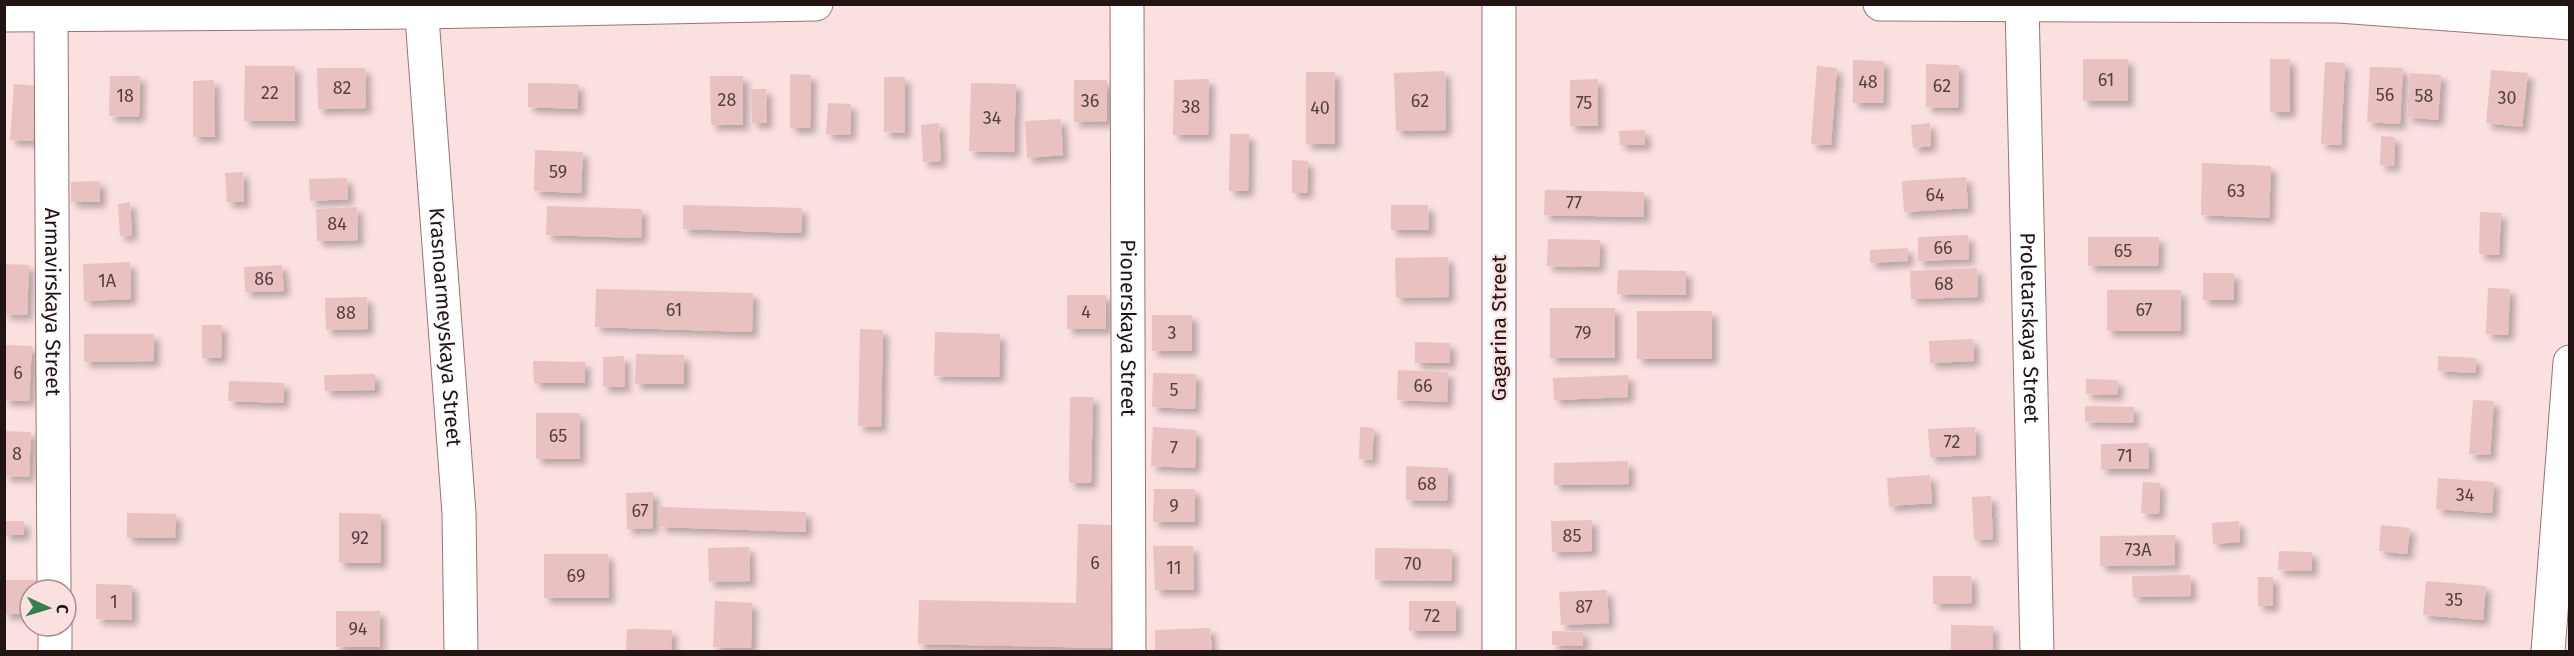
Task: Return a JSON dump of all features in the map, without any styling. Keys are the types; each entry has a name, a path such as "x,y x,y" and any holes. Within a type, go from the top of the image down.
{"street":[{"path":"4,15 816,4"},
{"name":"Pionerskaya Street","path":"1127,4 1129,651"},
{"name":"Gagarina Street","path":"1499,4 1499,651"},
{"path":"1880,4 2339,5 2570,23"},
{"name":"Proletarskaya Street","path":"2022,5 2037,651"},
{"name":"Krasnoarmeyskaya Street","path":"421,8 459,513 461,651"},
{"name":"Armavirskaya Street","path":"51,14 54,578"},
{"path":"2548,651 2570,362"}],"building":[{"path":"2083,59 2128,59 2128,101 2083,101"},
{"path":"2270,59 2290,59 2290,112 2270,112"},
{"path":"1853,60 1884,61 1883,103 1853,103"},
{"path":"2325,62 2345,63 2341,145 2321,144"},
{"path":"1926,64 1959,65 1958,108 1926,107"},
{"path":"245,66 295,66 295,121 244,121"},
{"path":"1817,66 1837,68 1831,145 1811,144"},
{"path":"2370,67 2403,68 2400,124 2367,122"},
{"path":"317,68 365,68 366,108 318,109"},
{"path":"2491,70 2528,73 2522,127 2486,123"},
{"path":"1445,71 1446,130 1396,131 1394,73"},
{"path":"1306,72 1335,72 1335,144 1306,144"},
{"path":"2410,73 2441,75 2438,120 2407,117"},
{"path":"790,74 811,75 810,128 790,128"},
{"path":"110,76 140,76 139,117 109,116"},
{"path":"710,76 743,76 743,125 711,125"},
{"path":"884,77 905,77 905,133 884,132"},
{"path":"1209,79 1208,135 1173,135 1174,80"},
{"path":"1598,79 1598,126 1570,126 1570,80"},
{"path":"214,80 215,137 193,137 193,81"},
{"path":"1074,80 1107,80 1107,121 1074,122"},
{"path":"528,83 578,84 578,109 528,107"},
{"path":"971,83 1016,84 1014,152 969,151"},
{"path":"14,84 37,86 33,141 10,140"},
{"path":"751,89 766,89 767,123 752,123"},
{"path":"828,103 851,104 850,135 826,134"},
{"path":"1061,119 1063,155 1027,158 1025,121"},
{"path":"939,123 941,161 923,162 921,125"},
{"path":"1930,123 1931,146 1913,148 1911,125"},
{"path":"1645,130 1645,145 1620,145 1619,131"},
{"path":"1230,134 1249,134 1248,191 1229,191"},
{"path":"2381,136 2395,137 2394,166 2380,165"},
{"path":"535,150 583,152 581,193 534,191"},
{"path":"1292,160 1308,161 1307,193 1292,193"},
{"path":"2202,163 2271,166 2269,218 2201,215"},
{"path":"243,172 244,202 227,202 225,173"},
{"path":"1966,177 1968,208 1904,212 1902,181"},
{"path":"347,178 348,199 310,201 309,179"},
{"path":"100,181 100,202 71,202 71,182"},
{"path":"1545,190 1644,192 1644,217 1544,215"},
{"path":"130,202 132,235 120,236 118,204"},
{"path":"683,205 802,208 801,233 683,229"},
{"path":"1391,205 1428,205 1429,230 1391,230"},
{"path":"547,206 642,209 641,238 546,235"},
{"path":"357,207 358,240 317,241 316,209"},
{"path":"2480,212 2501,213 2499,255 2479,254"},
{"path":"1968,235 1969,259 1918,261 1918,237"},
{"path":"2088,237 2159,237 2158,266 2088,266"},
{"path":"1548,239 1600,240 1599,267 1547,266"},
{"path":"1908,248 1908,261 1870,263 1870,250"},
{"path":"1448,257 1449,297 1396,298 1395,258"},
{"path":"130,262 131,299 84,301 83,264"},
{"path":"4,264 29,265 27,315 4,314"},
{"path":"282,265 284,291 245,292 244,267"},
{"path":"1977,268 1978,297 1911,299 1910,271"},
{"path":"1618,270 1686,271 1686,295 1617,294"},
{"path":"2203,273 2234,273 2234,300 2203,300"},
{"path":"2488,288 2510,289 2508,335 2486,334"},
{"path":"596,289 753,293 752,332 595,327"},
{"path":"2107,290 2181,290 2181,331 2107,331"},
{"path":"1067,295 1106,295 1106,329 1067,329"},
{"path":"367,297 368,329 326,330 325,298"},
{"path":"1550,308 1615,308 1615,358 1550,358"},
{"path":"1637,311 1712,311 1712,359 1637,359"},
{"path":"1152,315 1192,315 1192,351 1152,351"},
{"path":"202,325 222,325 221,358 202,358"},
{"path":"860,329 883,330 881,427 858,426"},
{"path":"935,332 1000,334 999,377 934,376"},
{"path":"84,334 154,334 154,361 84,362"},
{"path":"1973,339 1974,361 1930,363 1929,341"},
{"path":"1415,342 1450,343 1450,363 1415,363"},
{"path":"4,345 32,346 29,401 4,400"},
{"path":"636,354 684,355 684,384 635,384"},
{"path":"624,356 625,387 603,387 603,357"},
{"path":"2438,356 2476,358 2475,373 2438,371"},
{"path":"533,361 585,362 585,383 534,383"},
{"path":"1398,370 1448,372 1447,402 1397,400"},
{"path":"1153,373 1196,374 1195,409 1152,407"},
{"path":"375,374 375,390 325,391 324,375"},
{"path":"1628,375 1628,397 1554,400 1553,378"},
{"path":"2086,379 2118,380 2117,395 2086,394"},
{"path":"229,381 284,383 283,403 228,401"},
{"path":"1070,397 1093,397 1091,483 1069,483"},
{"path":"2473,400 2494,401 2490,455 2469,454"},
{"path":"2085,406 2134,407 2133,423 2085,422"},
{"path":"536,413 580,413 580,459 536,459"},
{"path":"1153,427 1196,430 1195,468 1151,466"},
{"path":"1360,427 1374,428 1372,460 1359,459"},
{"path":"1975,427 1976,455 1930,457 1928,429"},
{"path":"4,431 31,432 29,477 4,476"},
{"path":"2149,443 2149,469 2101,469 2101,444"},
{"path":"1628,461 1629,484 1554,485 1554,463"},
{"path":"1406,466 1448,468 1447,501 1406,500"},
{"path":"1930,475 1932,503 1889,506 1887,478"},
{"path":"2438,478 2494,482 2492,513 2436,509"},
{"path":"2143,482 2160,483 2159,514 2141,513"},
{"path":"1154,489 1195,489 1195,522 1153,522"},
{"path":"653,492 653,528 627,529 626,493"},
{"path":"1991,496 1993,539 1974,540 1972,497"},
{"path":"660,507 806,512 806,532 660,527"},
{"path":"127,513 176,514 175,538 127,538"},
{"path":"339,513 381,514 381,563 339,563"},
{"path":"1592,520 1592,551 1552,552 1551,521"},
{"path":"4,521 24,521 24,535 4,535"},
{"path":"2239,521 2240,542 2213,544 2212,523"},
{"path":"1078,524 1114,525 1112,648 918,644 919,600 1076,603"},
{"path":"2381,525 2410,528 2407,554 2379,551"},
{"path":"2175,535 2175,565 2100,566 2100,536"},
{"path":"1153,546 1193,546 1194,590 1155,590"},
{"path":"749,547 750,581 709,582 708,548"},
{"path":"1375,548 1452,549 1451,581 1375,580"},
{"path":"2279,551 2312,552 2312,571 2278,570"},
{"path":"544,554 608,554 609,598 544,598"},
{"path":"2190,575 2191,596 2133,597 2132,576"},
{"path":"1933,576 1971,576 1972,603 1933,604"},
{"path":"2258,577 2273,577 2273,606 2258,606"},
{"path":"4,580 18,580 18,614 4,614"},
{"path":"2426,581 2486,586 2483,620 2423,615"},
{"path":"96,584 132,585 132,620 96,619"},
{"path":"1607,590 1609,623 1561,625 1559,592"},
{"path":"715,601 752,603 751,648 713,647"},
{"path":"1409,601 1456,601 1456,631 1409,631"},
{"path":"336,611 380,611 380,647 336,647"},
{"path":"1951,625 1993,626 1993,652 1951,652"},
{"path":"1210,628 1212,652 1155,652 1155,630"},
{"path":"627,629 672,630 671,652 626,650"},
{"path":"1552,631 1583,632 1583,646 1552,645"}]}
